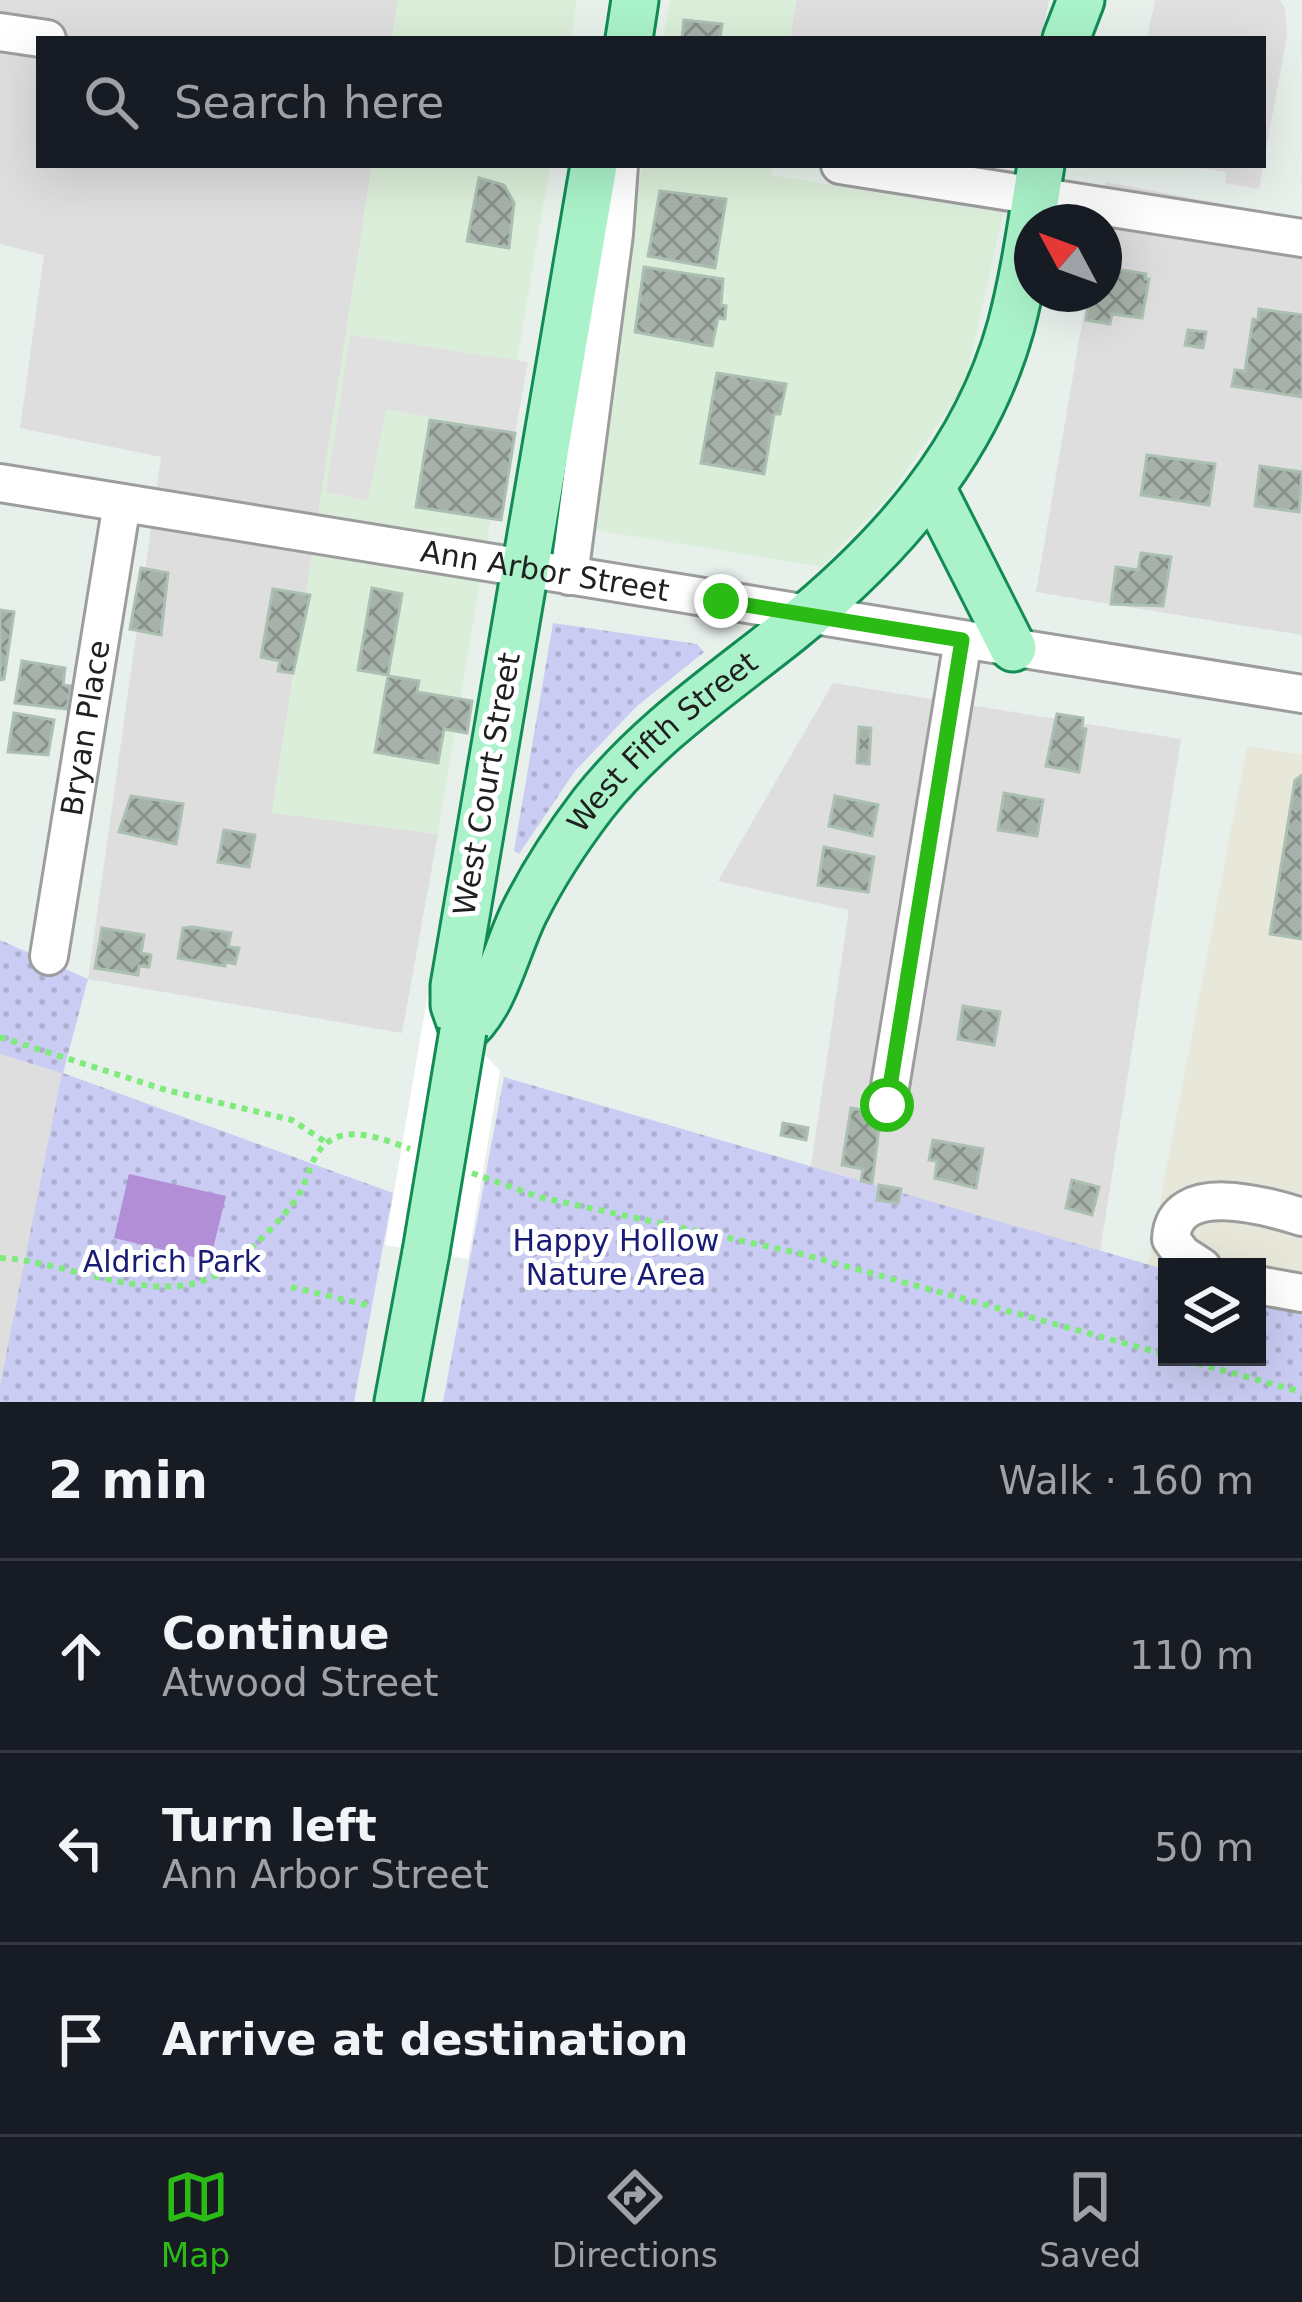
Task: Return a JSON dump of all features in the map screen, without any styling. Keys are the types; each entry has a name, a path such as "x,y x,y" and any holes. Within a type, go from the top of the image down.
{"main road":[{"path":"629,36 635,0"},
{"path":"1067,36 1081,0"},
{"name":"West Court Street","path":"398,1402 463,1031 454,1005 454,986 593,168"},
{"name":"West Fifth Street","path":"463,1031 482,1011 545,872 603,792 652,739 808,615 881,549 932,488 970,427 1000,357 1018,296 1038,181"},
{"path":"932,488 1013,648"}],"street":[{"path":"0,32 36,37"},
{"path":"569,576 620,168"},
{"path":"877,168 1038,181 1302,238"},
{"name":"Ann Arbor Street","path":"0,483 1302,694"},
{"name":"Bryan Place","path":"49,956 122,502"},
{"path":"887,1105 962,640"},
{"path":"1188,1258 1171,1239 1174,1224 1183,1211 1204,1203 1234,1201 1302,1216"},
{"path":"1266,1287 1302,1293"}],"path":[{"path":"0,1037 166,1090 292,1120 327,1143"},
{"path":"0,1258 148,1284 208,1279 288,1210 318,1151 327,1143 363,1134 420,1153"},
{"path":"464,1169 539,1196 798,1252 1158,1353"},
{"path":"291,1287 371,1306"},
{"path":"1207,1366 1302,1392"}],"shaded area":[{"path":"0,0 398,0 392,36 36,36 36,168 372,168 272,812 438,834 402,1033 88,979 161,457 20,428 44,255 0,244"},
{"path":"398,0 577,0 571,36 392,36"},
{"path":"670,0 796,0 790,36 664,36"},
{"path":"796,0 1049,0 1042,36 790,36"},
{"path":"1155,0 1280,0 1287,35 1266,150 1266,36 1148,36"},
{"path":"372,168 549,168 438,834 272,813"},
{"path":"642,168 772,168 771,175 1003,213 965,385 890,495 821,567 583,528"},
{"path":"1196,168 1263,168 1259,189 1225,183 1226,172"},
{"path":"1106,182 1302,219 1302,635 1036,592 1084,312 1122,312 1122,204 1102,204"},
{"path":"350,335 528,362 515,433 386,409 368,501 326,492"},
{"path":"833,683 1181,739 1100,1251 811,1166 849,910 718,881"},
{"path":"1247,746 1302,755 1302,1310 1266,1300 1266,1258 1158,1258 1158,1268 1148,1265"},
{"path":"0,1054 63,1073 0,1385"},
{"path":"129,1174 226,1196 210,1261 114,1238"}],"green space":[{"path":"553,623 697,644 704,652 636,707 575,771 519,854 514,851"},
{"name":"Aldrich Park","path":"0,940 88,979 63,1073 393,1193 354,1402 0,1402 62,1073 0,1054"},
{"name":"Happy Hollow Nature Area","path":"504,1077 1158,1267 1158,1366 1266,1366 1266,1300 1302,1310 1302,1402 443,1402"}],"pier":[{"path":"428,993 500,1071 468,1259 385,1245"}],"building":[{"path":"684,20 722,24 720,36 682,36"},
{"path":"479,178 504,185 514,203 509,248 467,241"},
{"path":"660,191 726,199 715,268 648,256"},
{"path":"644,267 723,279 725,319 718,318 712,346 635,332"},
{"path":"1122,270 1146,274 1142,318 1112,314 1110,324 1086,320 1087,312 1122,312"},
{"path":"1259,309 1302,315 1302,397 1232,386 1235,370 1245,371 1253,319 1258,320"},
{"path":"1188,330 1206,332 1203,348 1185,345"},
{"path":"717,373 786,384 780,414 774,414 764,474 701,463"},
{"path":"430,420 515,433 501,520 416,507"},
{"path":"1147,455 1215,464 1209,505 1141,495"},
{"path":"1260,466 1302,472 1299,512 1255,506"},
{"path":"1141,553 1171,557 1163,606 1111,604 1116,567 1138,570"},
{"path":"141,568 168,573 161,635 130,629"},
{"path":"372,588 402,594 388,675 358,670"},
{"path":"273,589 310,595 293,673 278,671 280,661 261,657"},
{"path":"0,610 14,612 4,679 0,680"},
{"path":"22,661 65,668 63,685 71,686 67,709 15,703"},
{"path":"388,676 419,681 417,692 472,701 467,733 444,729 438,763 375,752"},
{"path":"14,713 54,720 48,755 8,752"},
{"path":"1057,714 1083,718 1086,729 1079,772 1046,766"},
{"path":"859,727 871,728 869,764 857,763"},
{"path":"1302,775 1302,939 1270,934 1295,780"},
{"path":"1004,793 1043,800 1037,836 998,830"},
{"path":"131,796 183,804 176,844 119,832"},
{"path":"835,796 878,805 872,836 829,826"},
{"path":"224,830 255,835 249,867 218,862"},
{"path":"824,847 874,857 868,892 818,885"},
{"path":"102,928 144,935 141,953 151,955 149,967 139,966 138,975 95,968"},
{"path":"183,928 231,933 228,947 239,948 235,964 178,958"},
{"path":"963,1006 1000,1012 994,1045 958,1039"},
{"path":"851,1108 881,1113 872,1183 861,1181 863,1169 842,1165"},
{"path":"783,1123 808,1128 806,1140 781,1135"},
{"path":"933,1140 983,1149 976,1188 935,1178 937,1161 929,1160"},
{"path":"1072,1180 1099,1187 1092,1215 1066,1208"},
{"path":"879,1185 901,1189 898,1203 877,1200"}],"route":[{"path":"721,601 962,640 887,1105"}]}
